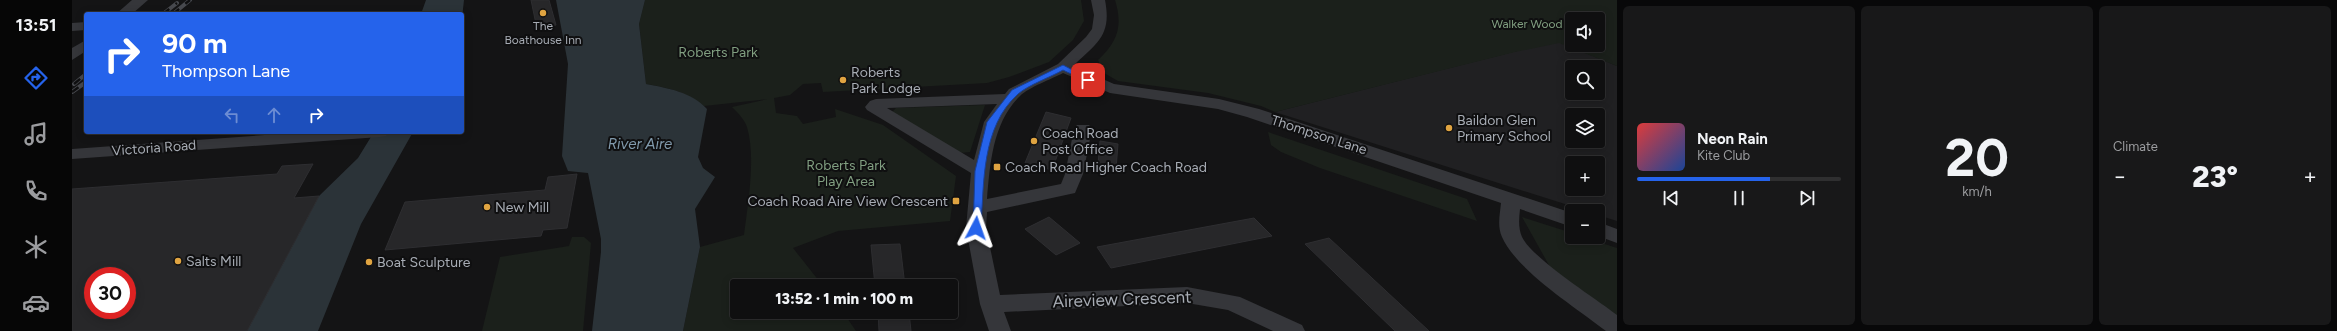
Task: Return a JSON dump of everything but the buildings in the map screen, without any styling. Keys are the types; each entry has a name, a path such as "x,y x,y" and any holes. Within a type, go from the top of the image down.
{"street":[{"path":"126,12 141,0"},
{"path":"1000,331 991,304 976,228 980,171 992,122 1015,92 1063,67 1083,49 1099,30 1101,15 1098,0"},
{"path":"72,26 84,26"},
{"path":"72,55 84,46"},
{"name":"Thompson Lane","path":"1063,67 1110,88 1219,104 1253,114 1565,218"},
{"path":"980,171 873,107 876,104 1009,99"},
{"path":"978,207 1068,189 1074,174 1083,129"},
{"name":"Victoria Road","path":"72,154 346,134"},
{"path":"1511,200 1509,225 1512,238 1542,269 1617,326"},
{"path":"1605,232 1617,236"},
{"name":"Aireview Crescent","path":"991,304 1187,295 1232,303 1294,331"}],"shaded area":[{"name":"Baildon Glen Primary School","path":"1557,41 1565,44 1565,52 1583,52 1603,60 1565,60 1565,100 1605,100 1605,61 1617,66 1617,221 1605,217 1605,204 1565,204 1275,112"}],"green space":[{"path":"645,0 1081,0 1084,21 1073,40 1049,62 1009,77 987,83 823,92 821,83 803,84 790,95 774,98 776,113 797,116 803,124 836,117 835,109 883,125 956,176 950,221 838,231 793,248 817,279 730,279 730,319 848,319 856,331 683,331 700,247 744,235 751,166 750,139 743,119 732,107 768,99 704,106 698,101 676,91 646,84 639,24"},
{"name":"Walker Wood","path":"1115,0 1617,0 1617,66 1582,52 1605,52 1605,12 1565,12 1565,45 1559,43 1515,52 1275,112 1261,106 1208,93 1118,81 1104,73 1098,60 1114,40 1117,33 1119,18"},
{"path":"985,105 970,152 959,153 890,114 896,108"},
{"path":"1268,132 1467,199 1477,221 1320,168 1281,152 1271,145"},
{"path":"1522,217 1565,231 1565,244 1605,244 1617,248 1617,317 1550,267"},
{"path":"572,237 584,237 591,243 583,331 482,331 500,257 569,246"}],"water":[{"path":"426,0 464,0 463,12 422,12"},
{"name":"River Aire","path":"556,0 645,0 639,24 646,84 671,89 687,95 694,98 707,109 698,157 703,168 715,177 695,209 700,247 683,331 592,331 601,252 601,239 588,173 568,171 562,156 568,64"},
{"path":"373,134 412,134 361,224 318,331 247,331 319,196 358,158"}],"railway":[{"path":"175,12 190,0"},
{"path":"166,12 177,3"},
{"path":"74,84 84,76"},
{"path":"72,92 84,83"}],"place":[{"name":"The Boathouse Inn","path":"543,13"},
{"name":"Roberts Park Lodge","path":"843,80"},
{"name":"Baildon Glen Primary School","path":"1449,128"},
{"name":"Coach Road Post Office","path":"1034,141"},
{"name":"Coach Road Higher Coach Road","path":"997,167"},
{"name":"Coach Road Aire View Crescent","path":"956,201"},
{"name":"New Mill","path":"487,207"},
{"name":"Salts Mill","path":"178,261"},
{"name":"Boat Sculpture","path":"369,262"}],"route":[{"path":"976,228 980,171 992,122 1009,99 1015,92 1063,67 1088,80"}],"park label":[{"name":"Roberts Park","path":"718,52"},
{"name":"Roberts Park Play Area","path":"846,174"}]}
